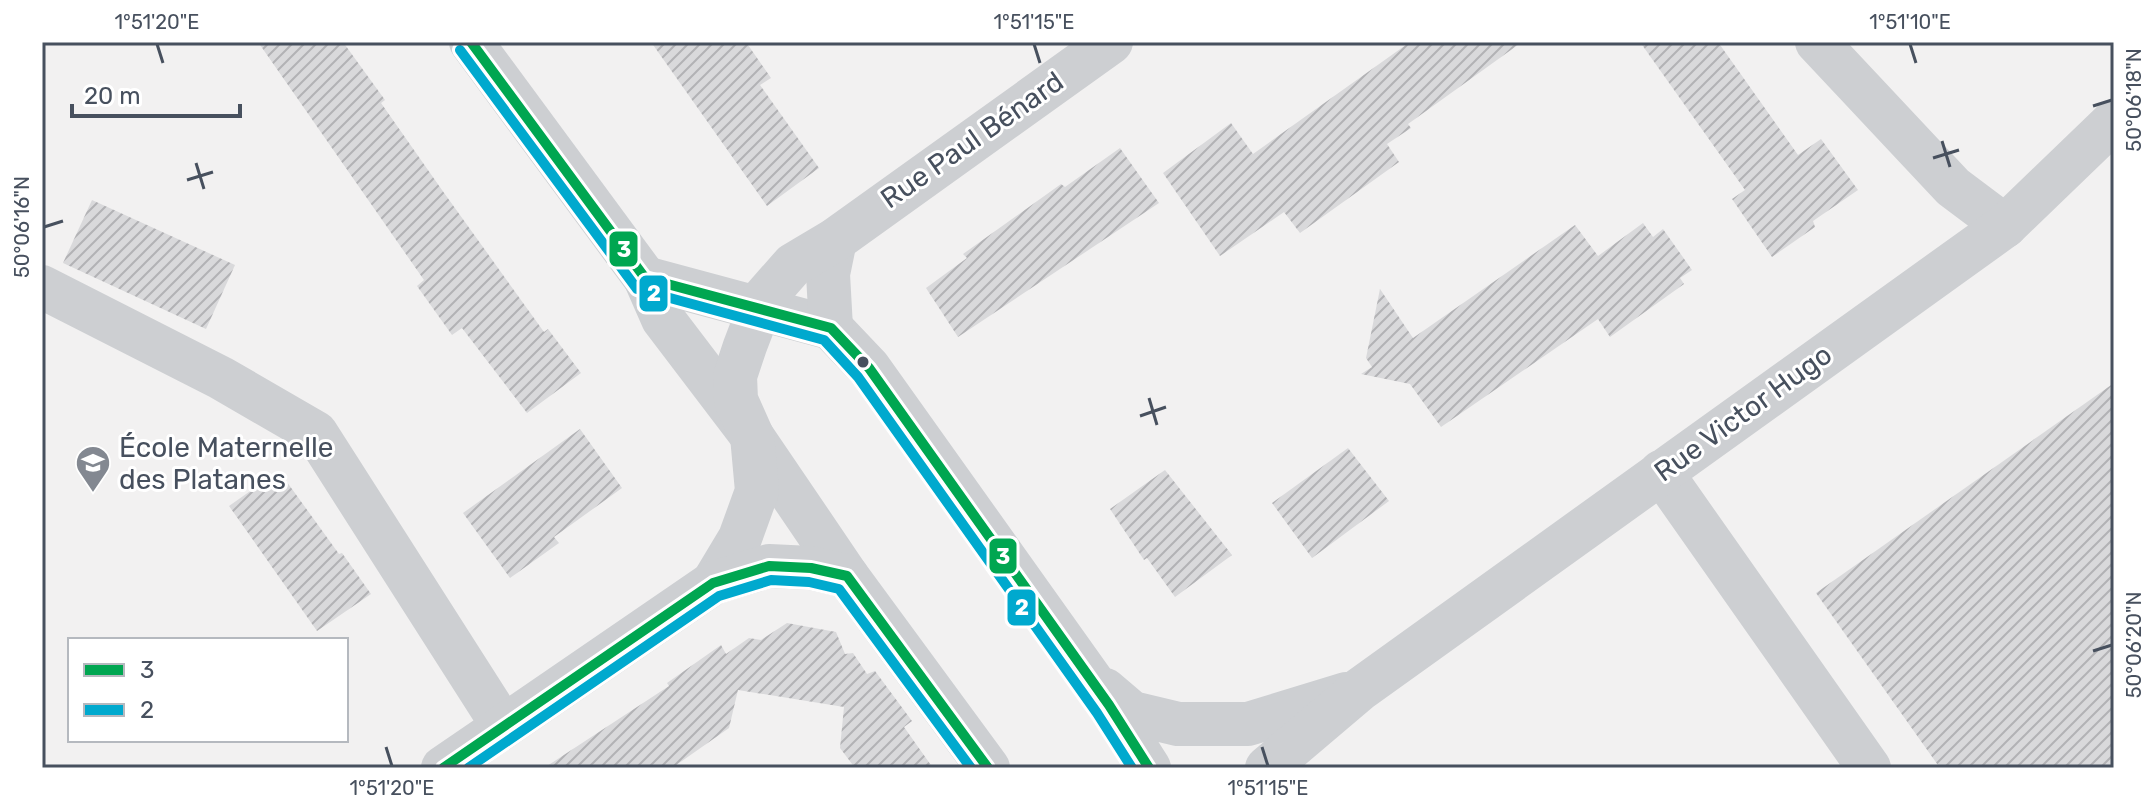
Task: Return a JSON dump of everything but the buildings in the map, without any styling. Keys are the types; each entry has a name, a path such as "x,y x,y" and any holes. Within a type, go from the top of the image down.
{"street":[{"path":"471,42 645,278 663,319 752,436 847,576 988,768"},
{"name":"Rue Paul Bénard","path":"784,325 763,299 793,265 835,240 1111,42"},
{"path":"1817,42 1953,187 2005,226"},
{"name":"Rue Victor Hugo","path":"1267,768 1359,690 2005,226 2114,121"},
{"path":"713,583 740,538 757,491 752,436 736,400 735,376 828,274 835,240"},
{"path":"645,278 784,325"},
{"path":"42,287 221,378 316,433 503,726"},
{"name":"Rue Victor Hugo","path":"784,325 869,368 1089,677 1149,768"},
{"path":"1661,472 1869,768"},
{"path":"443,768 713,583 769,566 811,568 847,576"},
{"name":"Rue Victor Hugo","path":"1089,677 1132,713 1178,724 1248,724 1359,690"}],"transit line":[{"name":"3","path":"471,42 645,278 831,328 869,368 1109,705 1149,768"},
{"name":"2","path":"460,50 637,289 824,340 858,377 1097,713 1132,768"},
{"name":"3","path":"443,768 713,583 769,566 811,568 847,576 988,768"},
{"name":"2","path":"468,768 719,596 771,580 809,582 839,589 971,768"}],"place":[{"name":"École Maternelle des Platanes","path":"93,494"}]}
